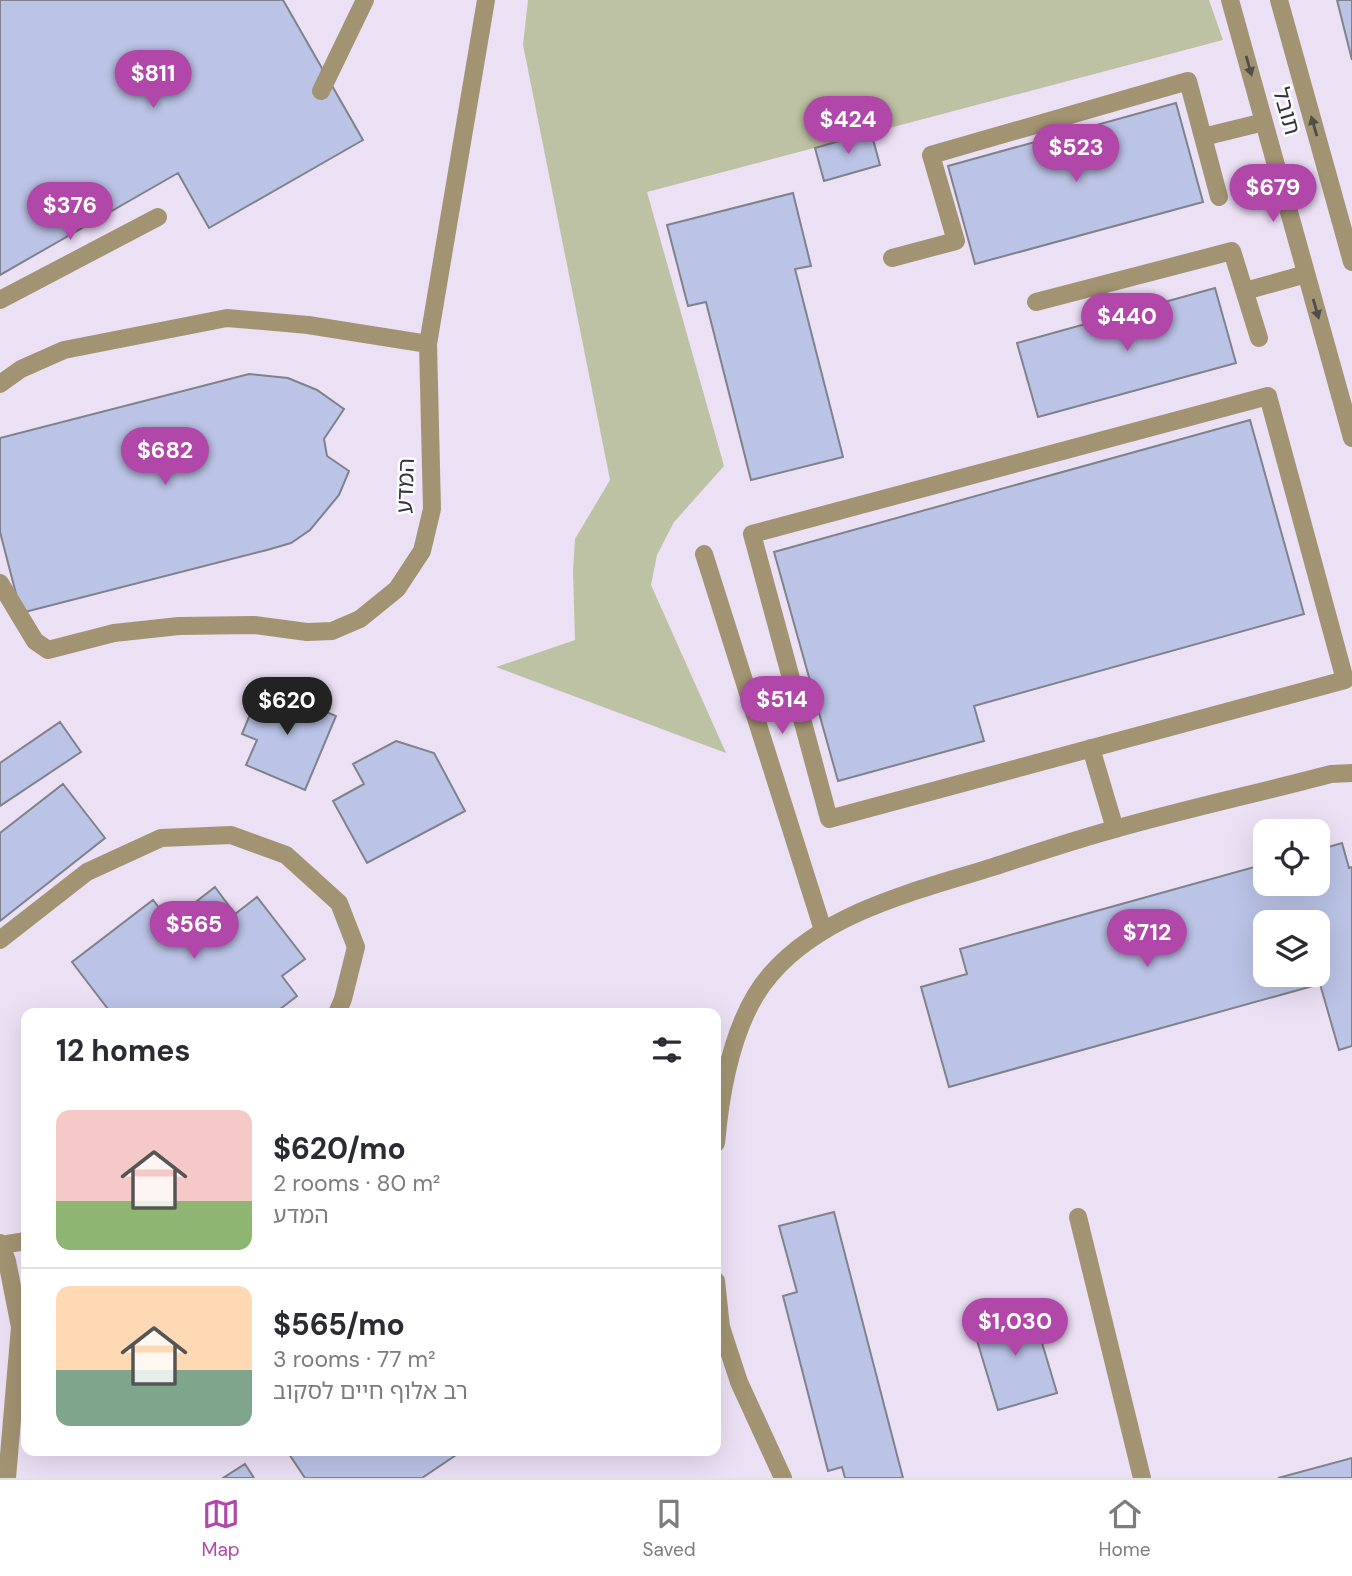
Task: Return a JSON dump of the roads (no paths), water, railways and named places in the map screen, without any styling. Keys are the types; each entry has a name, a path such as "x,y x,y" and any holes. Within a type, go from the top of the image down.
{"street":[{"path":"321,91 365,0"},
{"name":"המדע","path":"0,583 35,641 48,650 114,633 179,626 254,625 307,632 332,631 360,618 397,589 422,551 432,509 428,344 486,0"},
{"name":"תובל","path":"1230,0 1352,438"},
{"name":"תובל","path":"1279,0 1352,259"},
{"path":"892,258 956,241 931,155 1188,81 1219,197"},
{"path":"1203,137 1264,122"},
{"path":"0,300 158,217"},
{"path":"1036,302 1233,251 1259,338"},
{"path":"1245,291 1307,274"},
{"path":"0,384 21,369 64,350 228,318 308,325 428,344"},
{"path":"1268,396 1345,680 1091,748 829,819 752,534 1268,396"},
{"path":"704,554 823,930"},
{"path":"1091,748 1115,829"},
{"path":"721,1111 730,1054 749,1007 770,974 823,930 909,894 1115,829 1331,774 1352,764"},
{"path":"1331,774 1352,773"},
{"path":"0,940 87,872 160,838 231,835 286,855 339,903 356,947 339,1008"},
{"path":"1077,1217 1142,1478"},
{"path":"5,1474 20,1327 7,1261 0,1244 21,1242"},
{"path":"721,1326 739,1382 783,1478"}]}
